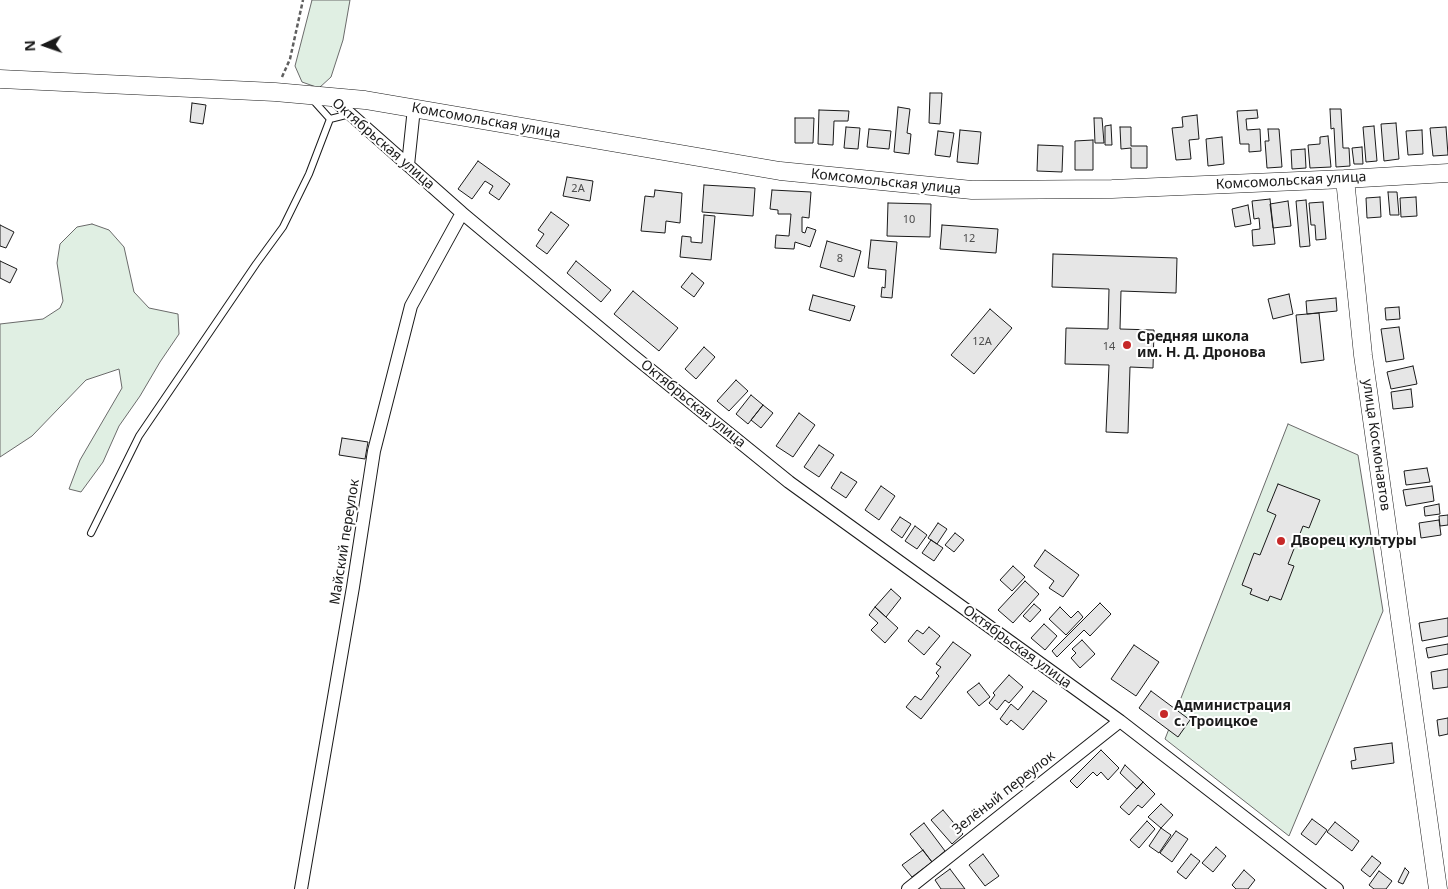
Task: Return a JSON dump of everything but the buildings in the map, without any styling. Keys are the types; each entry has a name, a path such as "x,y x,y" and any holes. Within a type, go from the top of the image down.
{"street":[{"name":"Октябрьская улица","path":"0,79 275,92 330,97 462,213 631,354 789,482 1120,722 1337,889"},
{"name":"Комсомольская улица","path":"330,97 365,100 414,108 780,171 972,190 1112,189 1345,180 1448,173"},
{"path":"408,165 414,108"},
{"name":"улица Космонавтов","path":"1345,180 1363,355 1438,889"},
{"name":"Майский переулок","path":"301,889 374,451 411,306 462,213"},
{"name":"Зелёный переулок","path":"908,889 1120,722"}],"lane":[{"path":"309,95 330,119"},
{"path":"330,119 350,114"},
{"path":"91,533 139,436 256,264 284,227 309,174 330,119"}],"path":[{"path":"275,92 290,59 304,0"}],"green space":[{"path":"312,0 350,0 343,40 331,77 319,88 302,82 295,66"},
{"path":"92,224 109,230 124,247 134,292 149,308 178,314 179,334 119,426 103,462 81,492 69,489 80,460 122,388 119,369 86,380 32,436 0,457 0,324 43,319 60,308 63,301 57,263 60,244 77,227"},
{"path":"1288,424 1358,455 1383,611 1289,836 1165,739"}],"place":[{"name":"Средняя школа им. Н. Д. Дронова","path":"1127,345"},
{"name":"Дворец культуры","path":"1281,541"},
{"name":"Администрация с. Троицкое","path":"1164,714"}]}
